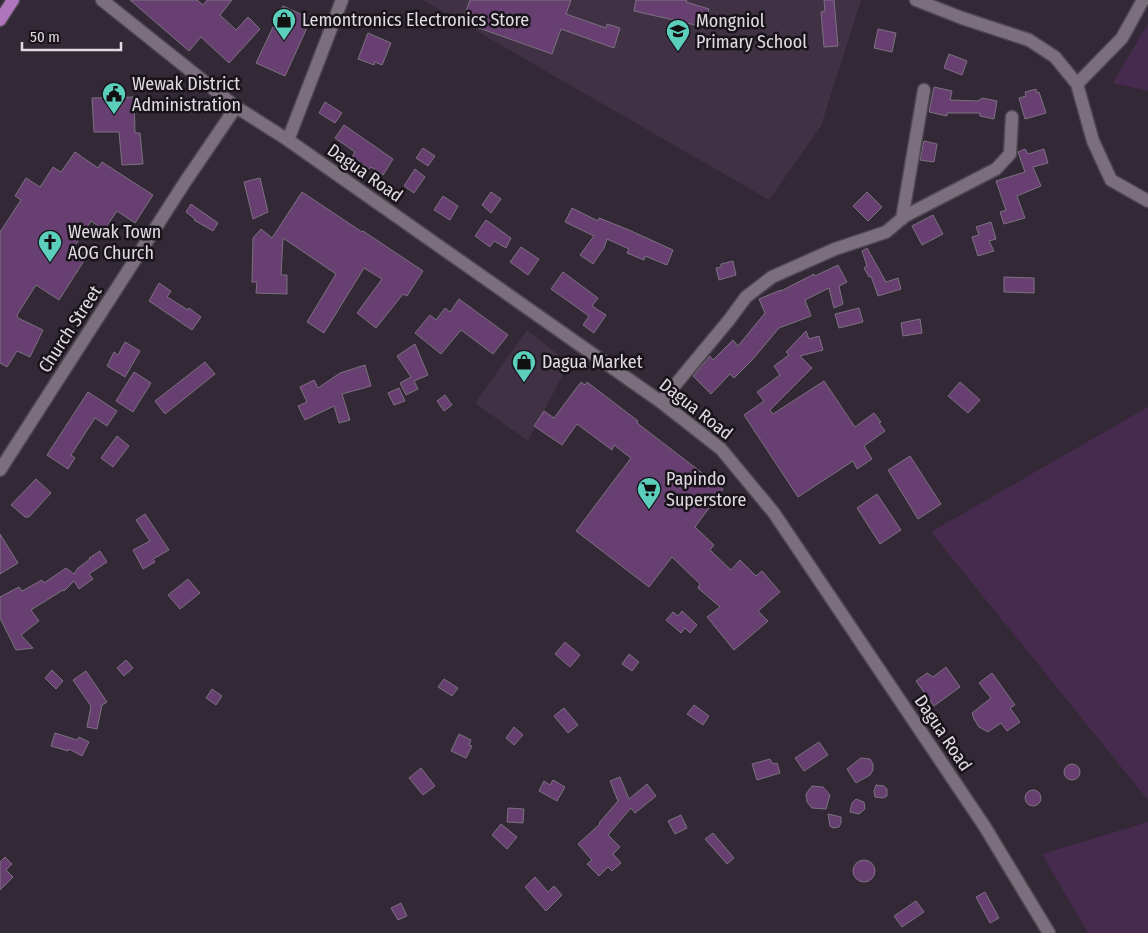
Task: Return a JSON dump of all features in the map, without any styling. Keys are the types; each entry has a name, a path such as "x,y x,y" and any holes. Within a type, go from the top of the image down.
{"main road":[{"path":"0,20 13,0"}],"street":[{"name":"Dagua Road","path":"102,0 236,108 288,140 661,402 721,448 774,513 985,827 1049,933"},
{"path":"288,140 342,0"},
{"path":"916,0 962,18 1029,40 1055,57 1077,84 1093,141 1111,180 1148,200"},
{"path":"1077,84 1122,38 1143,0"},
{"path":"902,219 924,90"},
{"name":"Church Street","path":"0,470 180,190 236,108"},
{"path":"661,402 746,297 772,277 835,249 886,232 902,219 996,169 1010,154 1012,116"}],"shaded area":[{"name":"Mongniol Primary School","path":"423,0 861,0 821,126 769,200"},
{"path":"1148,23 1148,91 1113,83"},
{"name":"Dagua Market","path":"527,330 569,363 528,441 475,403"},
{"path":"1148,407 1148,800 931,532"},
{"path":"1148,822 1148,933 1088,933 1042,854"}],"building":[{"path":"130,0 197,0 203,5 207,0 232,0 220,15 236,30 248,17 260,29 229,63 201,37 189,51"},
{"path":"470,0 571,0 566,14 606,28 607,24 620,28 614,48 561,29 552,54 462,22"},
{"path":"636,0 687,0 686,2 709,9 704,27 634,11"},
{"path":"824,0 834,0 838,46 824,47 821,12 825,11"},
{"name":"Lemontronics Electronics Store","path":"283,6 311,19 285,76 256,63"},
{"path":"878,29 896,33 892,52 874,48"},
{"path":"368,33 391,43 382,65 375,62 374,65 358,59"},
{"path":"949,54 967,61 962,75 944,68"},
{"path":"934,87 952,91 950,100 978,101 982,98 997,101 994,119 980,116 980,113 947,113 947,116 929,112"},
{"path":"1036,89 1037,93 1039,92 1046,113 1025,119 1019,98 1026,96 1025,92"},
{"name":"Wewak District Administration","path":"134,97 135,133 140,133 143,164 122,165 119,132 94,132 92,98"},
{"path":"325,102 342,113 335,123 319,113"},
{"path":"344,125 393,159 383,175 371,167 369,169 352,157 355,152 335,138"},
{"path":"924,141 937,144 934,162 920,160"},
{"path":"423,148 435,156 428,166 416,158"},
{"path":"1025,149 1028,154 1044,149 1048,163 1033,167 1041,186 1017,196 1025,218 1004,224 1000,212 1006,210 996,181 1025,172 1018,152"},
{"path":"75,152 98,168 102,162 153,195 135,223 117,211 104,230 91,221 74,247 87,256 59,300 36,285 17,315 18,318 43,330 30,357 17,351 7,367 0,363 0,232 21,200 15,196 26,178 40,187 53,167 61,172"},
{"path":"415,169 425,177 414,193 404,186"},
{"path":"260,178 268,212 253,219 244,182"},
{"path":"302,192 423,271 407,296 403,294 376,328 357,313 382,279 364,268 324,333 307,322 336,274 283,238 281,275 287,275 287,294 256,293 257,282 252,282 253,238 261,229 272,238"},
{"path":"491,192 501,199 491,213 482,205"},
{"path":"867,192 882,207 868,221 853,206"},
{"path":"443,196 458,206 450,220 434,210"},
{"path":"191,204 218,223 213,231 194,220 186,212"},
{"path":"572,208 598,221 599,218 673,250 667,265 645,256 644,260 627,253 629,249 607,239 604,248 593,264 580,255 594,236 565,222"},
{"path":"933,215 943,234 922,245 912,226"},
{"path":"486,220 511,238 506,248 494,241 490,247 475,236"},
{"path":"991,222 996,239 989,241 994,251 978,256 972,237 979,235 976,227"},
{"path":"521,247 539,259 528,275 510,262"},
{"path":"867,248 886,282 898,278 901,289 878,296 871,276 869,277 864,268 867,266 862,251"},
{"path":"733,261 736,275 719,280 716,268 721,267 721,264"},
{"path":"838,265 847,282 839,286 843,304 834,308 829,288 805,300 811,316 779,328 734,378 730,374 711,394 693,376 710,356 713,360 733,340 738,346 765,313 759,299"},
{"path":"563,272 598,298 592,306 606,315 594,333 583,325 589,316 551,289"},
{"path":"1004,277 1034,278 1034,293 1004,292"},
{"path":"159,283 171,291 167,297 188,310 189,308 201,317 192,330 149,301"},
{"path":"459,299 508,335 493,354 461,330 441,354 415,333 430,315 436,320 445,308 450,312"},
{"path":"859,308 863,322 839,328 835,314"},
{"path":"920,319 922,333 903,336 901,323"},
{"path":"806,331 809,339 819,336 823,350 800,356 812,368 770,410 773,414 824,381 855,427 874,413 885,431 864,446 872,459 857,469 853,461 798,497 744,415 764,401 757,392 780,375 774,366 789,355 786,352"},
{"path":"125,342 140,351 125,377 107,366 114,352 118,355"},
{"path":"415,344 428,375 414,381 418,389 406,395 400,383 411,377 397,356"},
{"path":"205,362 215,374 165,414 155,401"},
{"path":"365,365 371,386 342,394 350,420 339,423 334,406 305,420 298,406 307,402 300,387 314,380 318,388 340,373"},
{"path":"134,372 151,383 133,412 116,401"},
{"path":"581,382 585,385 587,382 723,489 695,527 714,545 710,550 731,570 740,560 756,576 762,571 780,592 758,611 768,621 734,650 707,617 720,607 698,588 700,584 672,557 649,587 576,531 631,458 614,445 612,450 577,424 562,445 534,426 544,411 554,418"},
{"path":"960,382 980,400 968,413 948,396"},
{"path":"399,388 405,401 394,405 388,393"},
{"path":"88,392 117,411 107,426 95,418 71,455 75,458 68,469 47,455"},
{"path":"445,395 452,405 444,411 437,401"},
{"path":"117,436 129,446 113,467 101,458"},
{"path":"910,456 941,504 918,519 888,470"},
{"path":"36,479 51,493 29,517 25,517 11,505"},
{"path":"877,494 901,530 880,544 857,508"},
{"path":"145,514 169,550 153,559 155,562 143,569 133,550 150,541 136,520"},
{"path":"0,534 18,563 0,574"},
{"path":"100,551 107,562 89,574 93,579 79,589 74,581 64,591 31,610 39,621 21,635 33,648 16,650 0,618 0,597 19,587 22,591 42,580 44,583 66,568 74,574 89,558"},
{"path":"188,579 200,593 180,609 168,595"},
{"path":"682,611 697,625 690,633 685,628 681,633 666,620 673,612 678,616"},
{"path":"565,642 580,655 570,667 555,654"},
{"path":"629,654 639,662 632,671 622,664"},
{"path":"126,660 133,668 124,676 117,668"},
{"path":"946,667 960,687 934,706 916,681 927,673 933,677"},
{"path":"52,670 63,681 56,689 45,678"},
{"path":"86,671 107,702 102,705 97,729 87,727 91,706 73,680"},
{"path":"992,673 1015,705 1010,708 1020,722 1007,731 1001,723 988,732 979,727 972,713 991,698 979,683"},
{"path":"444,679 458,688 452,696 438,687"},
{"path":"212,689 222,696 216,705 206,698"},
{"path":"694,705 709,716 703,725 687,714"},
{"path":"564,708 578,725 568,733 554,716"},
{"path":"514,727 523,735 514,745 506,738"},
{"path":"55,733 77,740 79,737 89,742 82,756 69,749 68,751 51,746"},
{"path":"459,734 471,740 469,745 472,746 466,758 451,751"},
{"path":"819,742 828,755 804,771 795,758"},
{"path":"861,758 870,759 873,764 873,770 870,775 856,783 847,769"},
{"path":"770,759 773,764 777,763 780,773 757,780 752,764"},
{"path":"1072,764 1078,766 1080,772 1078,778 1072,780 1066,778 1064,772 1066,766"},
{"path":"421,768 435,786 423,795 409,778"},
{"path":"620,777 629,799 647,784 656,796 635,813 631,808 608,835 620,847 613,854 621,863 612,871 608,867 599,876 587,864 592,860 578,844 600,824 618,801 610,781"},
{"path":"553,780 565,787 557,801 539,791 544,781 550,785"},
{"path":"876,785 884,786 887,789 887,796 883,798 875,797"},
{"path":"812,786 823,787 830,795 826,809 812,808 807,802 806,794"},
{"path":"1033,790 1039,792 1041,798 1039,804 1033,806 1027,804 1025,798 1027,792"},
{"path":"856,799 864,802 865,809 859,814 850,812 852,803"},
{"path":"508,808 524,809 523,823 507,822"},
{"path":"828,814 841,817 839,827 833,828 830,826"},
{"path":"681,815 687,828 675,834 668,821"},
{"path":"501,824 517,837 507,849 492,835"},
{"path":"713,833 734,858 727,864 705,839"},
{"path":"5,857 12,864 6,870 13,877 0,890 0,862"},
{"path":"864,860 872,863 875,871 872,879 864,882 856,879 853,871 856,863"},
{"path":"535,877 548,892 554,886 562,895 546,911 525,887"},
{"path":"985,892 999,918 990,923 976,897"},
{"path":"916,901 924,912 902,927 894,916"},
{"path":"401,903 407,916 398,920 391,908"}],"place":[{"name":"Lemontronics Electronics Store","path":"284,41"},
{"name":"Mongniol Primary School","path":"678,52"},
{"name":"Wewak District Administration","path":"114,115"},
{"name":"Wewak Town AOG Church","path":"50,263"},
{"name":"Dagua Market","path":"524,383"},
{"name":"Papindo Superstore","path":"649,510"}]}
